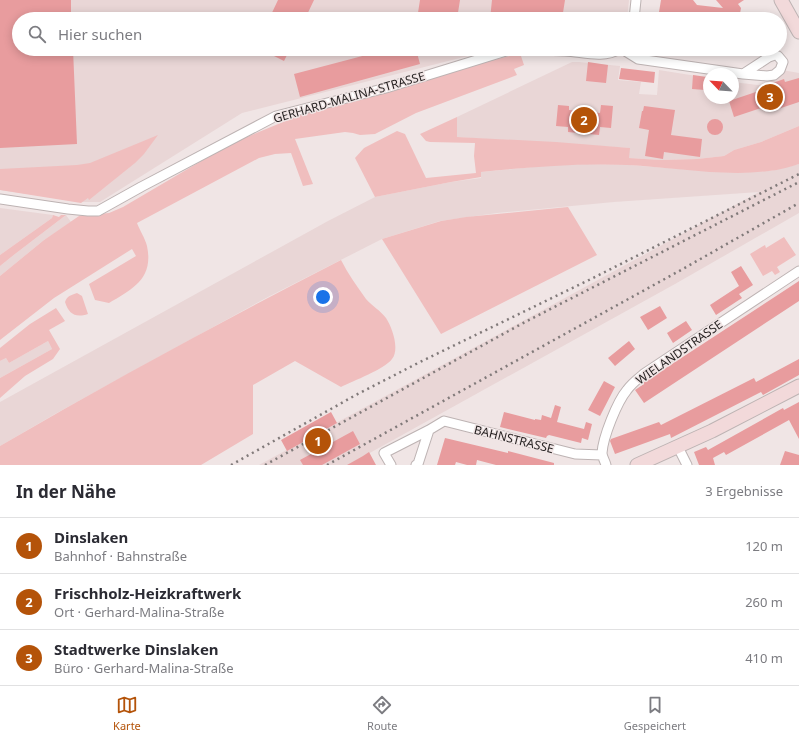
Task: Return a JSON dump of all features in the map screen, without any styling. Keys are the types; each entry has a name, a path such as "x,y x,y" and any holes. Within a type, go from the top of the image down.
{"main road":[{"path":"781,0 799,32"},
{"path":"637,465 712,431 799,386"}],"street":[{"path":"635,12 636,0"},
{"name":"GERHARD-MALINA-STRASSE","path":"0,200 68,209 98,211 276,116 386,88 490,56"},
{"name":"GERHARD-MALINA-STRASSE","path":"633,56 638,59 743,74"},
{"name":"WIELANDSTRASSE","path":"602,454 617,406 626,391 635,381 799,272"},
{"name":"BAHNSTRASSE","path":"391,465 384,453 444,422 575,454 602,454"},
{"path":"416,465 418,464 429,430"},
{"path":"678,447 686,465"},
{"path":"602,454 606,465"}],"shaded area":[{"path":"0,0 629,0 628,12 12,12 12,56 468,56 242,113 100,202 84,202 0,190"},
{"path":"509,56 521,56 524,65 514,69 517,75 416,113 375,134 360,135 345,132 295,139 313,184 303,186 291,153 275,154 259,158 137,223 147,246 147,267 139,282 126,293 109,303 95,300 89,284 136,256 132,249 54,298 0,340 0,276 44,240 79,216 109,213 123,207 220,150 242,139 300,115"},
{"path":"572,62 620,66 618,80 641,82 639,94 657,95 659,70 703,77 703,104 739,104 739,83 766,86 782,70 799,73 799,126 761,142 734,150 724,156 697,159 661,160 628,158 629,148 456,137 457,117"},
{"path":"457,117 457,137 556,142 630,148 629,158 661,160 697,159 724,156 734,150 761,142 799,126 799,164 773,171 752,173 698,171 627,165 572,165 536,167 481,172 481,177 375,197 355,158 364,148 397,131 405,134 426,178 476,173 474,156 475,143 430,142 426,141 420,134"},
{"path":"158,135 144,154 135,163 89,200 88,198 81,203 0,190 0,169 90,163"},
{"path":"799,164 799,213 675,284 348,465 259,465 759,192 614,202 497,213 440,221 382,239 266,298 55,414 0,446 0,402 328,221 375,197 451,182 481,178 481,172 553,165 628,165 720,172 746,172 770,171"},
{"path":"568,207 597,255 441,334 382,239 441,221 466,217"},
{"path":"0,208 53,215 52,218 0,255"},
{"path":"53,215 59,217 61,215 66,215 0,266 0,255 52,218"},
{"path":"66,215 71,222 44,240 0,276 0,266"},
{"path":"784,237 796,255 777,267 780,272 775,275 772,271 763,276 750,254 765,245 766,248"},
{"path":"341,260 366,299 384,315 391,327 395,344 394,355 392,359 383,367 341,387 295,361 253,385 253,434 201,465 0,465 0,446 169,351"},
{"path":"77,293 82,296 88,314 79,316 68,310 65,302 67,298"},
{"path":"56,308 65,321 49,330 60,349 53,359 25,376 0,398 0,378 52,349 48,341 9,363 6,358 0,361 0,348 30,324"},
{"path":"48,341 52,349 0,378 0,361 6,358 9,363"}],"building":[{"path":"0,0 71,0 71,12 12,12 12,56 73,56 77,144 0,148"},
{"path":"278,0 314,0 308,12 272,12"},
{"path":"420,0 460,0 458,12 418,12"},
{"path":"492,0 565,0 563,12 491,12"},
{"path":"661,0 693,0 697,5 723,8 716,0 744,0 738,4 741,8 740,12 659,12"},
{"path":"274,56 286,56 284,61"},
{"path":"362,56 418,56 420,64 300,97 294,74"},
{"path":"588,62 608,65 606,83 586,81"},
{"path":"621,68 655,72 654,83 619,79"},
{"path":"693,75 703,76 703,90 692,89"},
{"path":"799,78 799,102 775,110 773,104 734,117 730,104 739,104 739,98 768,88 767,85 784,79 785,82"},
{"path":"558,105 569,106 569,110 600,113 601,105 613,106 611,128 600,127 599,135 568,132 568,127 556,126"},
{"path":"644,106 675,110 671,135 702,139 700,157 664,152 663,159 645,156 649,130 639,128"},
{"path":"715,119 721,121 723,127 721,133 715,135 709,133 707,127 709,121"},
{"path":"741,266 753,285 739,294 742,298 716,315 710,305 739,286 731,272"},
{"path":"799,281 799,301 644,403 635,390 644,384 643,383"},
{"path":"660,306 667,318 648,330 640,317"},
{"path":"686,321 692,330 673,343 667,333"},
{"path":"629,341 635,349 615,366 608,358"},
{"path":"799,359 799,375 763,395 761,392 671,438 670,434 615,454 610,441 611,439 659,422 661,425 754,378 756,382"},
{"path":"604,381 615,387 600,416 588,410"},
{"path":"799,402 799,439 789,420 726,455 724,452 713,458 715,465 699,465 694,452 706,447 708,450 783,408 784,410"},
{"path":"555,405 561,407 557,422 584,429 586,422 592,424 588,440 582,438 581,443 549,435 546,438 500,427 504,412 535,420 541,420 542,415 551,418"},
{"path":"331,412 337,423 287,451 281,440"},
{"path":"353,431 360,444 322,465 303,465 300,460"},
{"path":"445,438 508,453 508,451 554,463 554,465 496,465 477,460 476,465 467,465 456,462 455,465 437,465"},
{"path":"785,451 799,455 799,465 780,465"},
{"path":"369,452 376,465 347,465 363,456"}],"railway":[{"path":"231,465 354,396 420,362 589,280 799,174"},
{"path":"265,465 525,322 799,182"},
{"path":"327,465 681,270 799,203"}],"place":[{"name":"Stadtwerke Dinslaken","path":"770,97"},
{"name":"Frischholz-Heizkraftwerk","path":"584,120"},
{"name":"Dinslaken","path":"318,441"}]}
